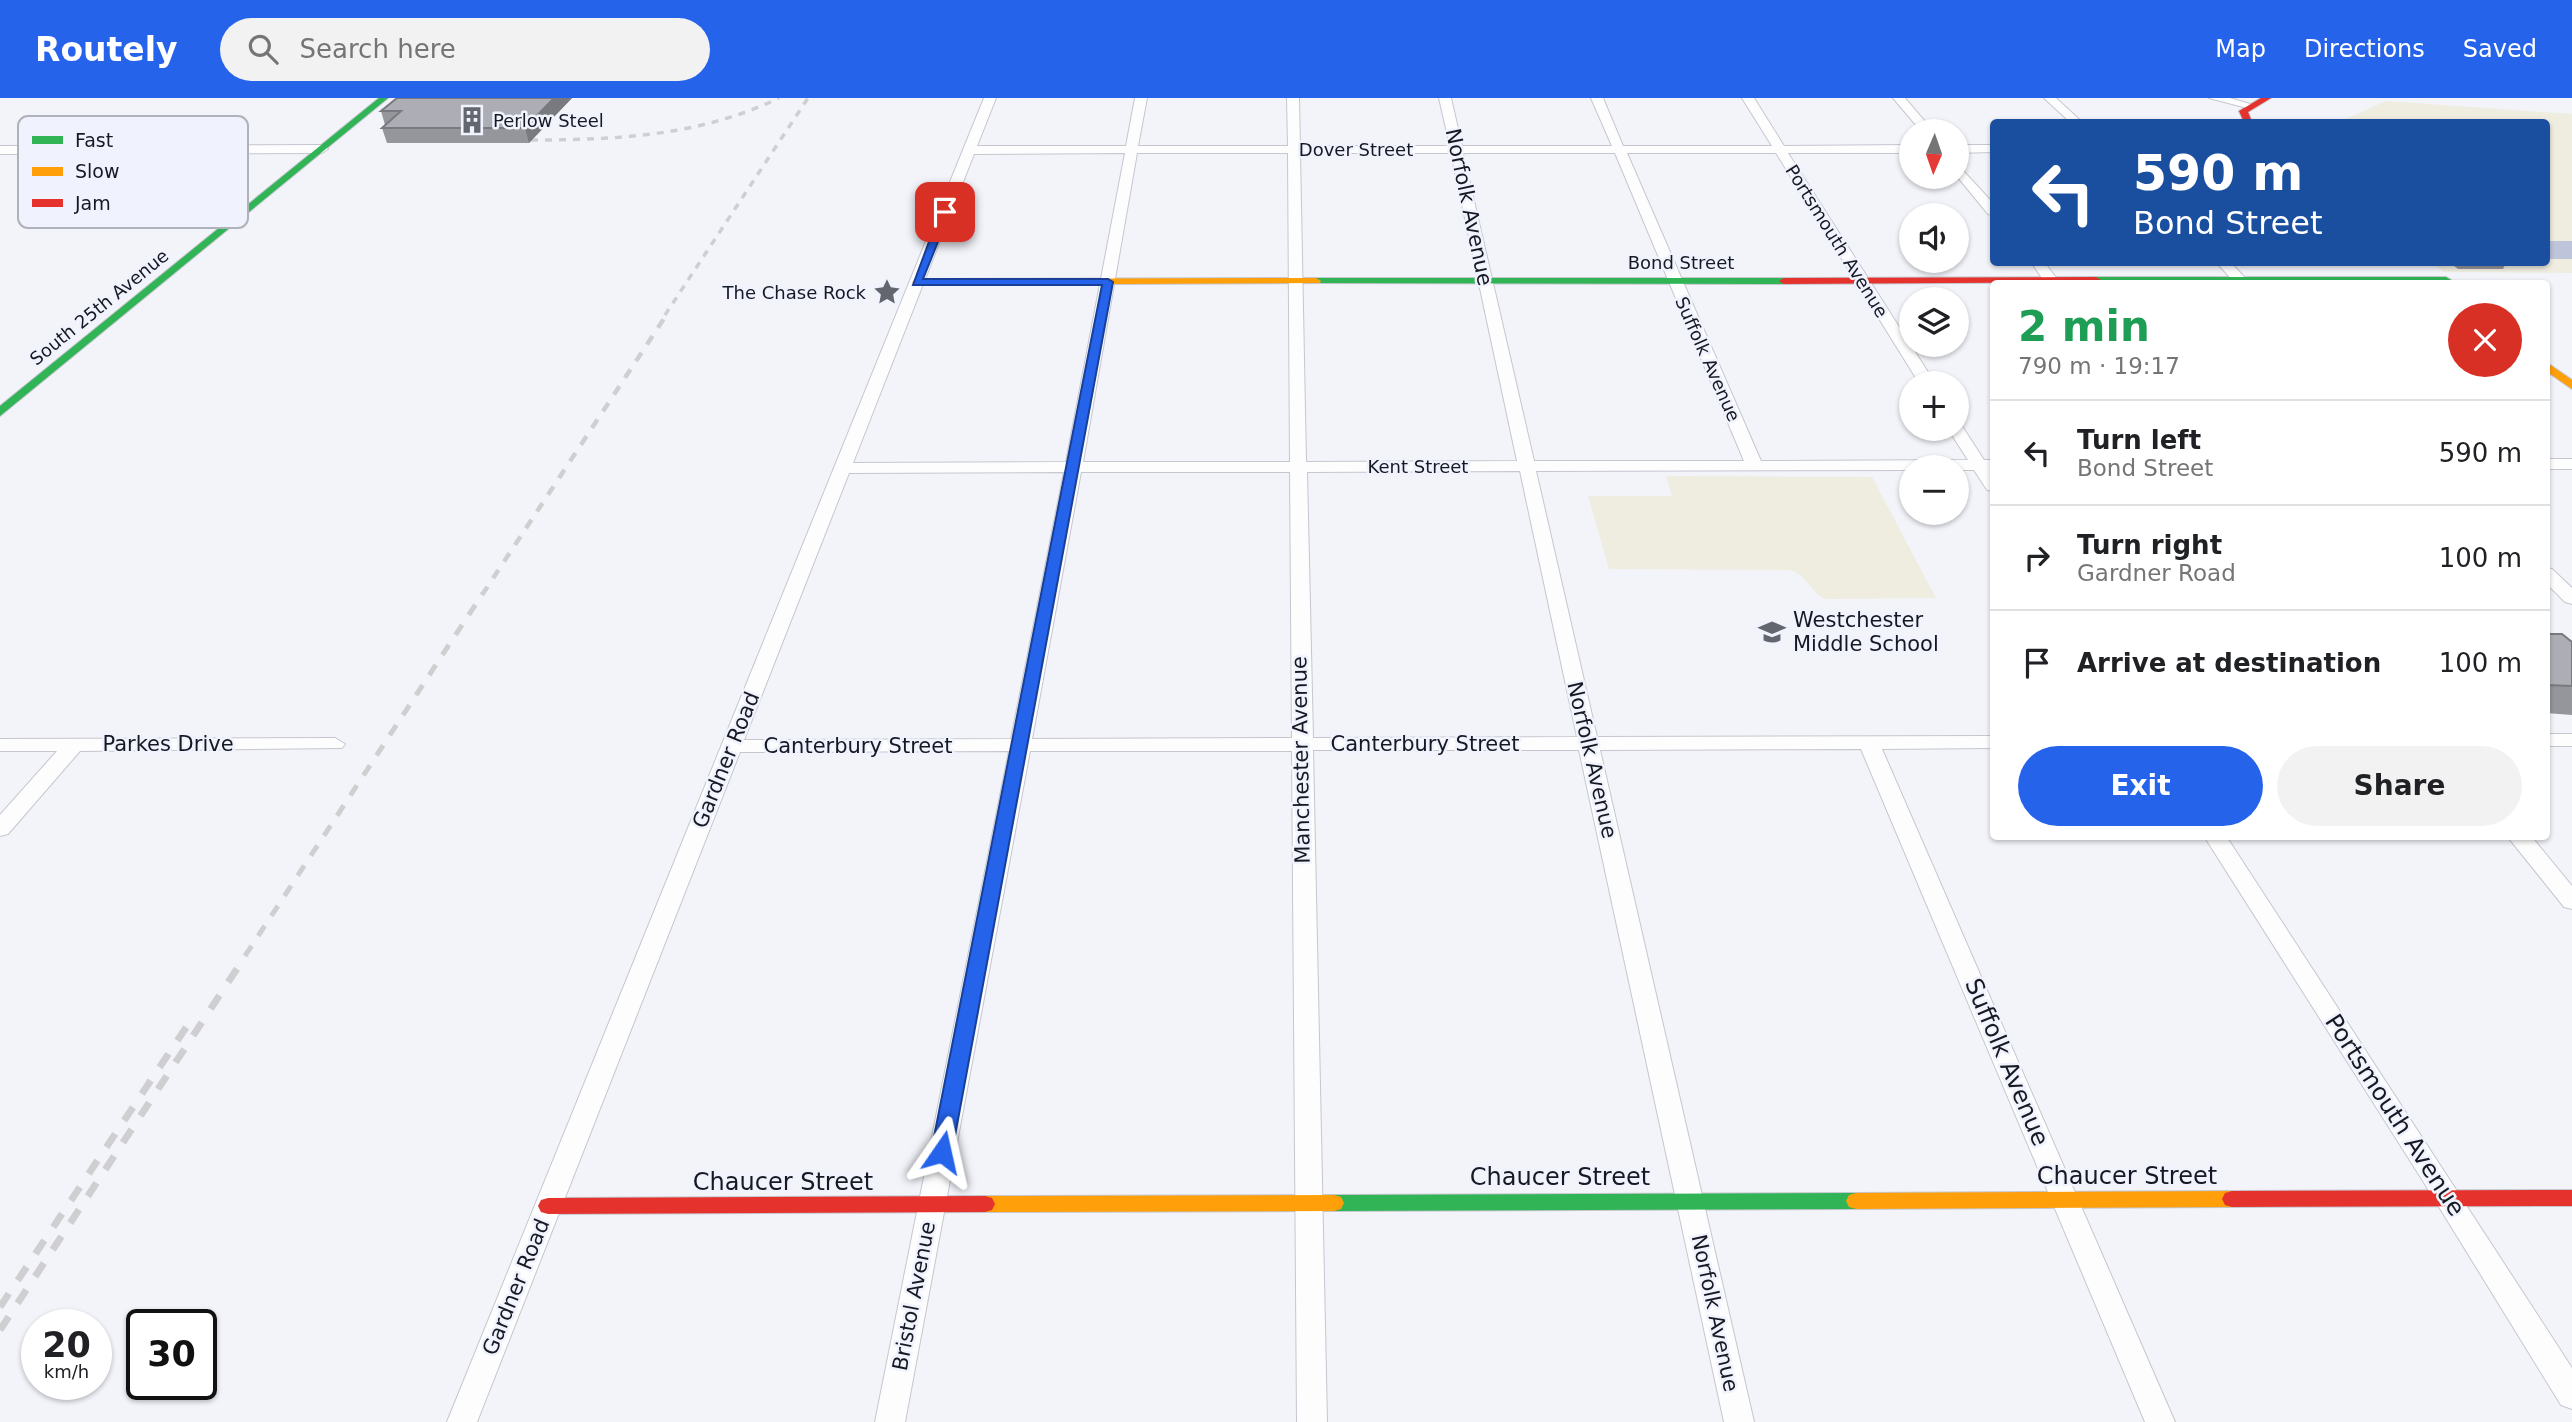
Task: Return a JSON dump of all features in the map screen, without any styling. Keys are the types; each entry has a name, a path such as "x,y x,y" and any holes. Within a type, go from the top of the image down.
{"street":[{"name":"South 25th Avenue","path":"248,209 384,98"},
{"name":"Gardner Road","path":"462,1422 990,98"},
{"name":"Bristol Avenue","path":"890,1422 1074,467 1141,98"},
{"name":"Manchester Avenue","path":"1293,98 1312,1422"},
{"name":"Norfolk Avenue","path":"1445,98 1739,1422"},
{"name":"Suffolk Avenue","path":"1597,98 1755,466"},
{"name":"Portsmouth Avenue","path":"1748,98 1860,281 1919,371"},
{"path":"1899,98 1917,119"},
{"path":"2050,98 2073,119"},
{"path":"2215,98 2244,102"},
{"path":"2225,118 2226,109 2267,98"},
{"path":"2244,102 2243,111 2247,119"},
{"path":"248,149 322,149"},
{"name":"Dover Street","path":"969,149 1899,149"},
{"path":"1969,149 1990,149"},
{"path":"0,150 18,150"},
{"path":"1969,182 1990,207"},
{"name":"South 25th Avenue","path":"0,412 225,228"},
{"path":"2040,266 2051,280"},
{"path":"2226,266 2240,280"},
{"path":"2408,266 2425,280"},
{"path":"2429,266 2446,280"},
{"name":"Bond Street","path":"917,282 1990,282"},
{"path":"2550,368 2572,386"},
{"path":"2550,385 2572,403"},
{"path":"1966,441 1987,465"},
{"path":"2550,464 2572,464"},
{"name":"Kent Street","path":"842,468 1987,465"},
{"path":"2550,577 2572,598"},
{"path":"2550,740 2572,740"},
{"name":"Canterbury Street","path":"732,746 1990,741"},
{"name":"Suffolk Avenue","path":"1869,742 2160,1422"},
{"name":"Parkes Drive","path":"0,745 335,744"},
{"path":"0,829 74,745"},
{"name":"Portsmouth Avenue","path":"2218,840 2449,1198 2572,1395"},
{"path":"2521,840 2572,901"},
{"name":"Chaucer Street","path":"548,1206 2572,1198"}],"shaded area":[{"path":"2386,101 2572,114 2572,273 2444,272 2435,266 2550,266 2550,119 2346,119"},
{"path":"1666,476 1872,477 1936,598 1826,599 1801,576 1790,570 1609,569 1588,496 1672,496"}],"water":[{"path":"2550,241 2572,241 2572,259 2550,259"}],"building":[{"path":"397,98 554,98 525,128 382,128 401,111 381,111"},
{"path":"2550,634 2562,634 2572,642 2572,686 2550,685"}],"railway":[{"path":"531,140 626,137 688,128 719,121 779,98"},
{"path":"665,315 808,98"},
{"path":"482,595 667,314"},
{"path":"245,956 483,593"},
{"path":"0,1330 246,955"},
{"path":"0,1307 195,1014"}],"traffic: fast":[{"path":"248,209 384,98"},
{"path":"0,412 225,228"},
{"path":"2096,280 2446,280"},
{"path":"1316,281 1784,281"},
{"path":"1334,1203 1856,1201"}],"traffic: slow":[{"path":"917,282 1316,281"},
{"path":"2550,368 2572,386"},
{"path":"1856,1201 2232,1199"},
{"path":"985,1204 1334,1203"}],"traffic: jam":[{"path":"2247,119 2243,111 2267,98"},
{"path":"1784,281 1990,280"},
{"path":"2232,1199 2572,1198"},
{"path":"548,1206 985,1204"}],"place":[{"name":"Perlow Steel","path":"472,120"},
{"name":"The Chase Rock","path":"887,292"},
{"name":"Westchester Middle School","path":"1772,632"}],"route":[{"path":"942,1152 1108,282 917,282 945,212"}]}
